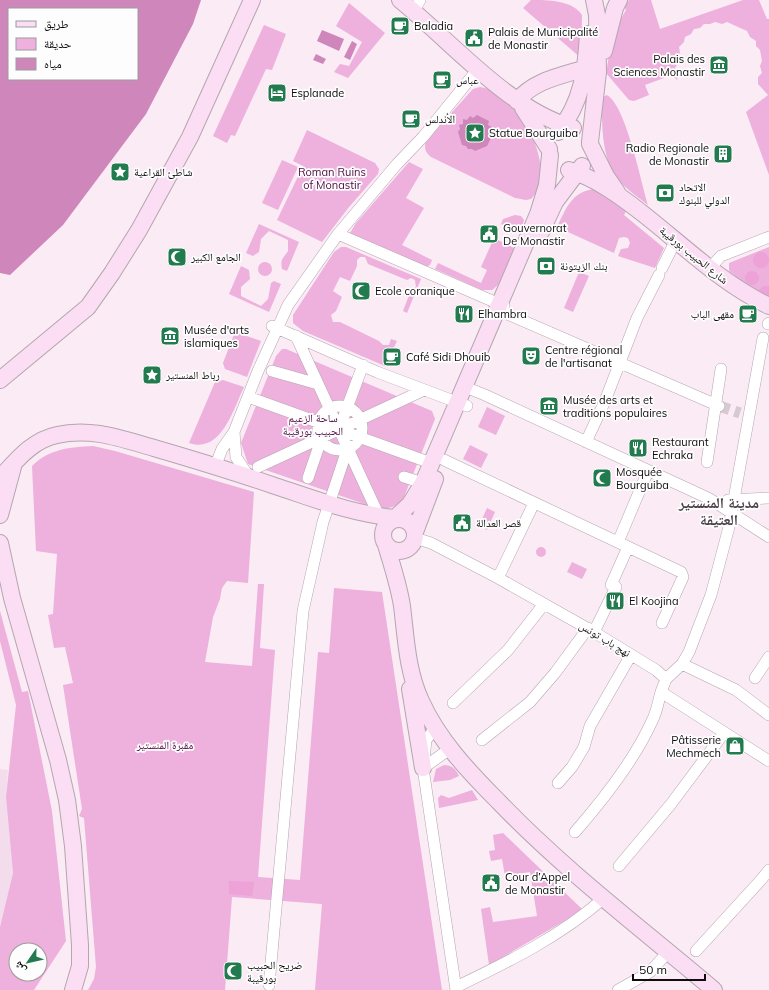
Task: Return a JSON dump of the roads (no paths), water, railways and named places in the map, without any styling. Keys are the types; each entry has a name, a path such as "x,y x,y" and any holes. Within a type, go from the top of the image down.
{"main road":[{"path":"0,380 88,307 112,273 139,230 190,137 252,0"},
{"path":"400,0 417,5 478,69 517,101 565,129 583,133 590,143"},
{"path":"504,308 555,202 576,170 588,159 590,143 592,70 590,0"},
{"path":"592,70 597,15 594,0"},
{"path":"401,604 403,570 437,462 462,404 476,392 538,214 547,185 551,139 565,129 592,70 619,0"},
{"path":"517,101 526,90 537,84 592,70"},
{"path":"517,101 533,122 557,165 576,170"},
{"name":"شارع الحبيب بورقيبة","path":"590,143 606,176 622,198"},
{"name":"شارع الحبيب بورقيبة","path":"576,170 622,198 676,240 726,282 769,306"},
{"path":"0,478 23,453 44,439 56,435 82,431 107,435 215,467 253,472 350,511 409,522 413,539 406,549 395,550 385,543 372,528 350,511"},
{"path":"0,515 15,462"},
{"path":"422,768 412,705 410,669 401,604 385,543 384,529 387,517 410,504 437,462"},
{"path":"0,543 12,598 58,760 67,800 73,846 80,933 80,966 73,990"},
{"path":"0,575 12,598"},
{"path":"410,669 421,700 436,727 450,748 473,776 541,844 714,990"}],"street":[{"path":"215,467 222,449 234,432 248,397 250,384 274,327 288,305 338,234 397,164 423,137 478,69"},
{"path":"338,234 718,405"},
{"path":"710,268 721,256 769,237"},
{"path":"586,442 621,362 636,318 676,240"},
{"path":"274,327 424,390 462,404"},
{"path":"296,336 348,449 387,517"},
{"path":"575,832 602,798 636,749 652,722 666,680 682,664 689,652 711,595 732,512 744,414 762,340 769,351"},
{"path":"334,449 339,430 363,365"},
{"path":"707,462 718,405 722,369"},
{"path":"272,371 318,384"},
{"path":"234,432 236,457 253,472 424,390"},
{"path":"476,392 710,499 769,536"},
{"path":"248,397 339,430 437,462 534,503 682,573 682,578 662,623"},
{"path":"336,406 348,407 356,412 361,419 363,426 360,437 354,446 348,449 334,449 325,445 321,439 318,432 319,422 324,412 329,408 336,406"},
{"path":"308,478 321,439"},
{"path":"269,985 303,611 323,522 348,449"},
{"path":"482,740 530,702 591,630 616,587 611,585 648,471"},
{"path":"404,477 423,483"},
{"path":"710,499 734,500 769,498"},
{"path":"498,578 534,503"},
{"name":"نهج باب تونس","path":"413,539 431,543 498,578 591,630 656,670 666,680"},
{"path":"453,703 508,650 544,604"},
{"path":"558,783 572,767 584,747 590,726 631,655"},
{"path":"755,678 769,657"},
{"path":"682,664 736,690 769,715"},
{"path":"661,692 769,761"},
{"path":"436,727 426,740 422,768 456,989 531,949 587,913 604,898"},
{"path":"618,866 671,804 724,733"},
{"path":"422,768 450,748"},
{"path":"696,951 769,870"},
{"path":"618,990 650,972 668,952"}],"water":[{"path":"0,0 201,0 193,24 146,114 63,225 10,275 0,273"},
{"path":"322,30 344,39 339,51 317,41"},
{"path":"352,41 357,44 350,60 344,57"},
{"path":"316,54 326,59 323,64 313,60"},
{"path":"477,115 489,121 488,125 492,127 490,131 493,134 487,146 475,151 462,145 458,132 460,129 459,125 463,124 463,119 467,120 470,116 473,118"}],"tunnel":[{"path":"719,406 740,413"}],"place":[{"name":"Baladia","path":"400,26"},
{"name":"Palais de Municipalité de Monastir","path":"474,38"},
{"name":"Palais des Sciences Monastir","path":"719,65"},
{"name":"عباس","path":"442,80"},
{"name":"Esplanade","path":"277,93"},
{"name":"الأندلس","path":"411,119"},
{"name":"Statue Bourguiba","path":"475,133"},
{"name":"Radio Regionale de Monastir","path":"723,154"},
{"name":"شاطئ القراعية","path":"120,172"},
{"name":"الاتحاد الدولي للبنوك","path":"665,193"},
{"name":"Gouvernorat De Monastir","path":"489,234"},
{"name":"الجامع الكبير","path":"177,257"},
{"name":"بنك الزيتونة","path":"546,266"},
{"name":"Ecole coranique","path":"361,291"},
{"name":"Elhambra","path":"464,314"},
{"name":"مقهى الباب","path":"748,314"},
{"name":"Musée d'arts islamiques","path":"170,336"},
{"name":"Centre régional de l'artisanat","path":"531,356"},
{"name":"Café Sidi Dhouib","path":"392,357"},
{"name":"رباط المنستير","path":"152,375"},
{"name":"Musée des arts et traditions populaires","path":"549,406"},
{"name":"Restaurant Echraka","path":"638,448"},
{"name":"Mosquée Bourguiba","path":"602,478"},
{"name":"قصر العدالة","path":"462,523"},
{"name":"El Koojina","path":"615,601"},
{"name":"Pâtisserie Mechmech","path":"735,746"},
{"name":"Cour d’Appel de Monastir","path":"491,883"},
{"name":"ضريح الحبيب بورقيبة","path":"233,971"}],"district":[{"name":"مدينة المنستير العتيقة","path":"719,512"}],"park label":[{"name":"Roman Ruins of Monastir","path":"332,178"},
{"name":"ساحة الزعيم الحبيب بورقيبة","path":"313,424"},
{"name":"مقبرة المنستير","path":"165,745"}]}
